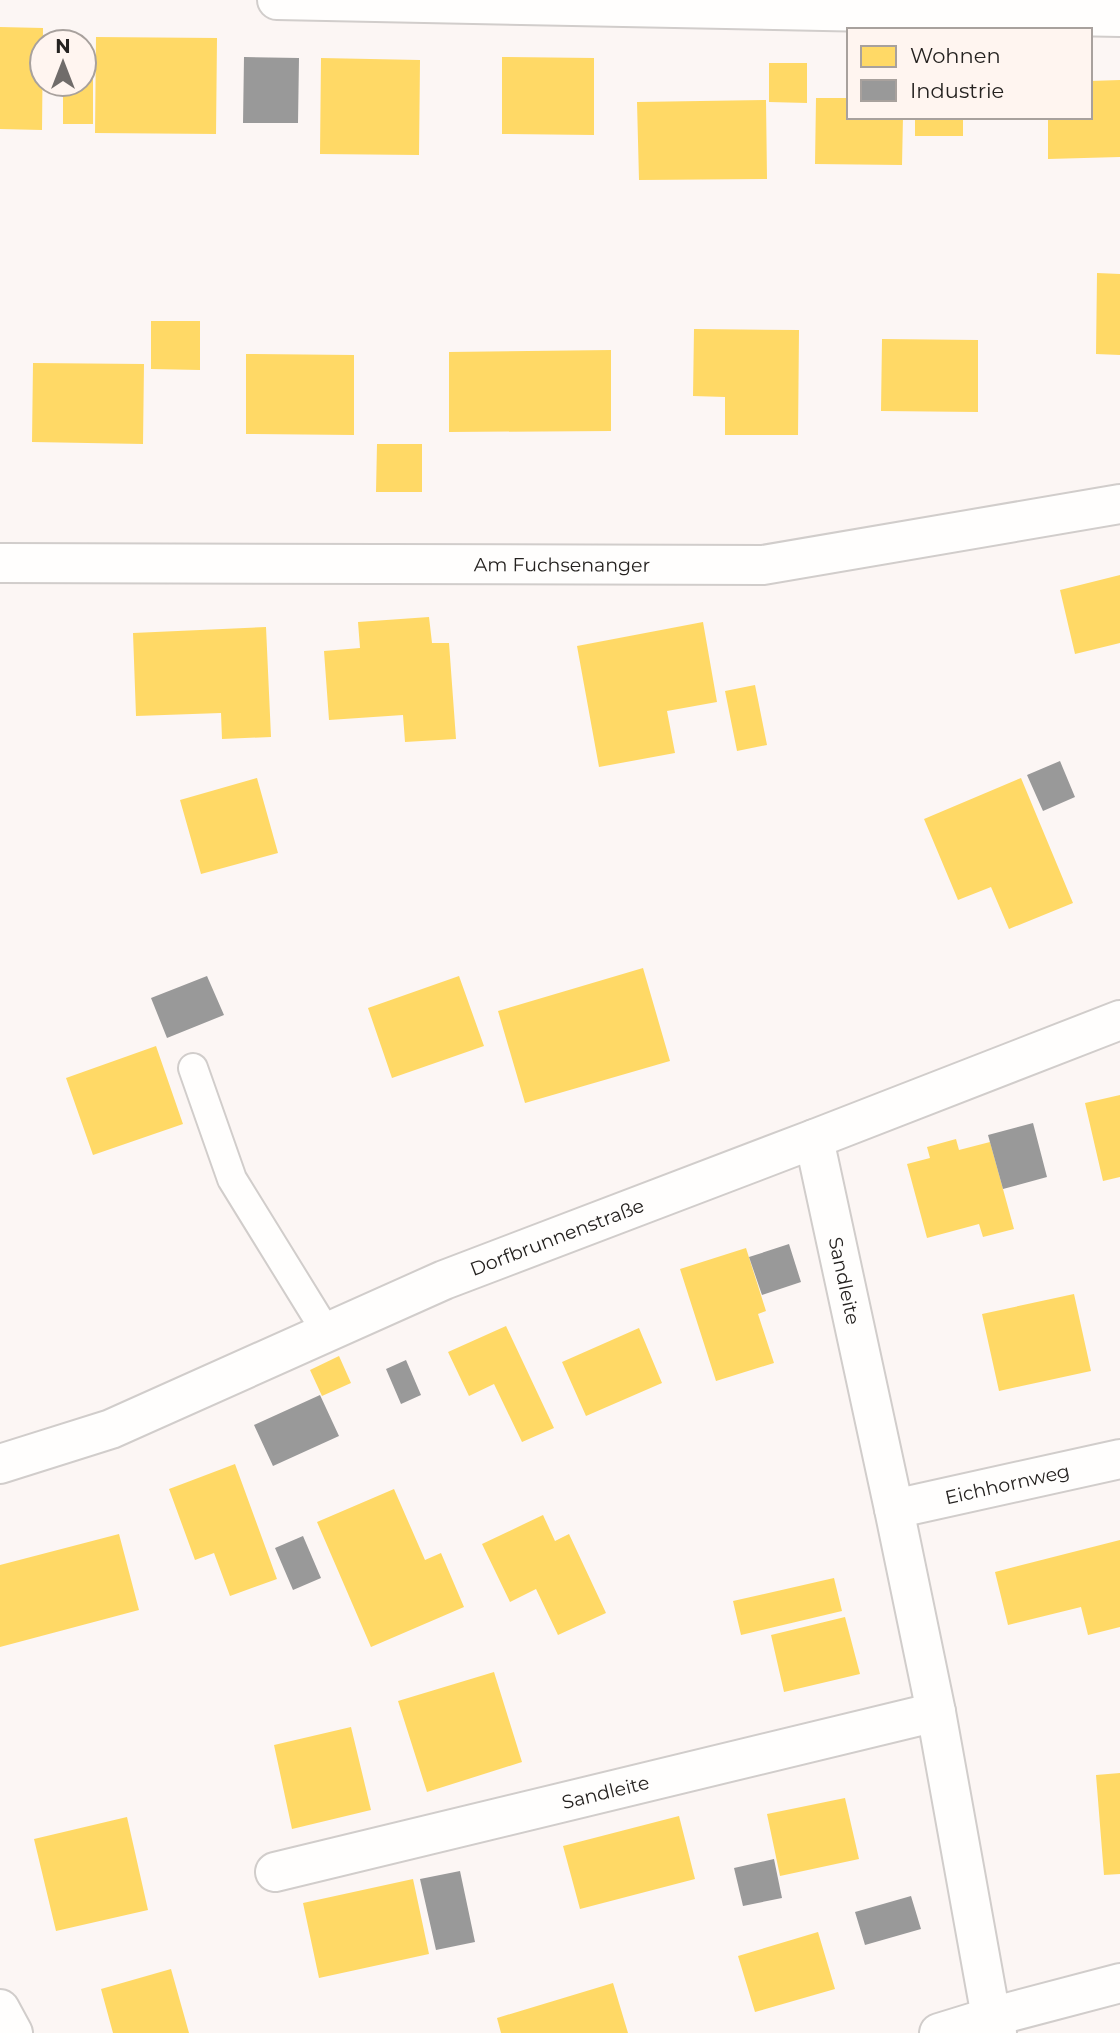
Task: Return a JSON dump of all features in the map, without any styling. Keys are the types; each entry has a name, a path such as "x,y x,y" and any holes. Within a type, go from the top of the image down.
{"street":[{"path":"277,0 1120,17"},
{"name":"Am Fuchsenanger","path":"0,563 763,565 1120,504"},
{"name":"Dorfbrunnenstraße","path":"0,1464 111,1429 444,1280 1120,1020"},
{"name":"Sandleite","path":"814,1139 936,1712 994,2025"},
{"name":"Eichhornweg","path":"894,1509 1120,1459"},
{"name":"Sandleite","path":"275,1872 936,1712"},
{"path":"939,2033 994,2025 1120,1983"},
{"path":"0,2008 13,2033"}],"lane":[{"path":"193,1068 232,1179 327,1333"}],"building: Wohnen":[{"path":"0,27 43,28 28,28 28,98 42,98 42,130 0,129"},
{"path":"98,37 217,38 216,134 95,133"},
{"path":"502,57 594,58 594,135 502,134"},
{"path":"321,58 420,60 419,155 320,154"},
{"path":"769,63 807,63 807,103 769,102"},
{"path":"1120,80 1120,157 1048,159 1048,119 1092,119 1092,81"},
{"path":"63,98 93,98 93,124 63,124"},
{"path":"816,98 847,98 847,119 903,119 902,165 815,164"},
{"path":"766,100 767,179 639,180 637,102"},
{"path":"915,119 963,119 963,136 915,136"},
{"path":"1097,273 1120,274 1120,355 1096,354"},
{"path":"151,321 200,321 200,370 151,369"},
{"path":"694,329 799,330 798,435 725,435 725,397 693,396"},
{"path":"882,339 978,340 978,412 881,411"},
{"path":"611,350 611,431 449,432 449,352"},
{"path":"246,354 354,355 354,435 246,434"},
{"path":"33,363 144,364 143,444 32,442"},
{"path":"377,444 422,444 422,492 376,492"},
{"path":"1120,575 1120,643 1075,654 1060,590"},
{"path":"429,617 432,643 449,643 456,739 405,742 403,715 329,720 324,651 360,648 358,622"},
{"path":"703,622 717,702 667,711 675,753 599,767 577,646"},
{"path":"266,627 271,737 222,739 221,713 136,716 133,633"},
{"path":"755,685 767,745 737,751 725,691"},
{"path":"257,778 278,853 201,874 180,800"},
{"path":"1021,778 1073,903 1009,929 991,887 958,900 924,819"},
{"path":"643,968 670,1061 525,1103 498,1011"},
{"path":"459,976 484,1046 392,1078 368,1008"},
{"path":"156,1046 183,1124 93,1155 66,1078"},
{"path":"1120,1095 1120,1177 1103,1181 1085,1103"},
{"path":"956,1139 959,1150 990,1142 1014,1229 983,1237 979,1224 927,1238 907,1164 930,1158 927,1147"},
{"path":"746,1248 766,1311 758,1314 774,1363 716,1381 680,1269"},
{"path":"1074,1294 1091,1371 999,1391 982,1314"},
{"path":"506,1326 554,1428 522,1442 494,1384 469,1396 448,1352"},
{"path":"639,1328 662,1383 586,1416 562,1362"},
{"path":"339,1356 351,1383 322,1396 310,1370"},
{"path":"235,1464 277,1579 230,1596 214,1553 195,1560 169,1489"},
{"path":"394,1489 425,1560 441,1553 464,1607 371,1647 317,1522"},
{"path":"543,1515 555,1541 569,1534 606,1613 558,1635 536,1589 510,1602 482,1544"},
{"path":"119,1534 139,1610 0,1647 0,1565"},
{"path":"1120,1540 1120,1627 1088,1635 1081,1607 1008,1625 995,1572"},
{"path":"834,1578 842,1611 741,1635 733,1601"},
{"path":"845,1617 860,1674 784,1692 771,1635"},
{"path":"494,1672 522,1762 427,1792 398,1701"},
{"path":"351,1727 371,1810 292,1829 274,1745"},
{"path":"1120,1773 1120,1874 1104,1875 1096,1775"},
{"path":"845,1798 859,1859 780,1876 767,1814"},
{"path":"679,1816 695,1879 580,1909 563,1846"},
{"path":"127,1817 148,1910 56,1931 34,1839"},
{"path":"413,1879 429,1954 319,1978 303,1903"},
{"path":"818,1932 835,1989 755,2012 738,1956"},
{"path":"171,1969 189,2033 113,2033 101,1989"},
{"path":"613,1983 628,2033 501,2033 497,2018"}],"building: Industrie":[{"path":"244,57 299,58 298,123 243,123"},
{"path":"1060,761 1075,797 1043,811 1027,775"},
{"path":"207,976 224,1015 167,1038 151,998"},
{"path":"1033,1123 1047,1177 1003,1189 988,1135"},
{"path":"789,1244 801,1282 762,1295 749,1257"},
{"path":"406,1360 421,1395 401,1404 386,1369"},
{"path":"320,1395 339,1436 273,1466 254,1425"},
{"path":"303,1536 321,1578 293,1590 275,1548"},
{"path":"774,1859 782,1898 743,1906 734,1868"},
{"path":"460,1871 475,1942 436,1950 420,1879"},
{"path":"911,1896 921,1929 865,1945 855,1912"}]}
